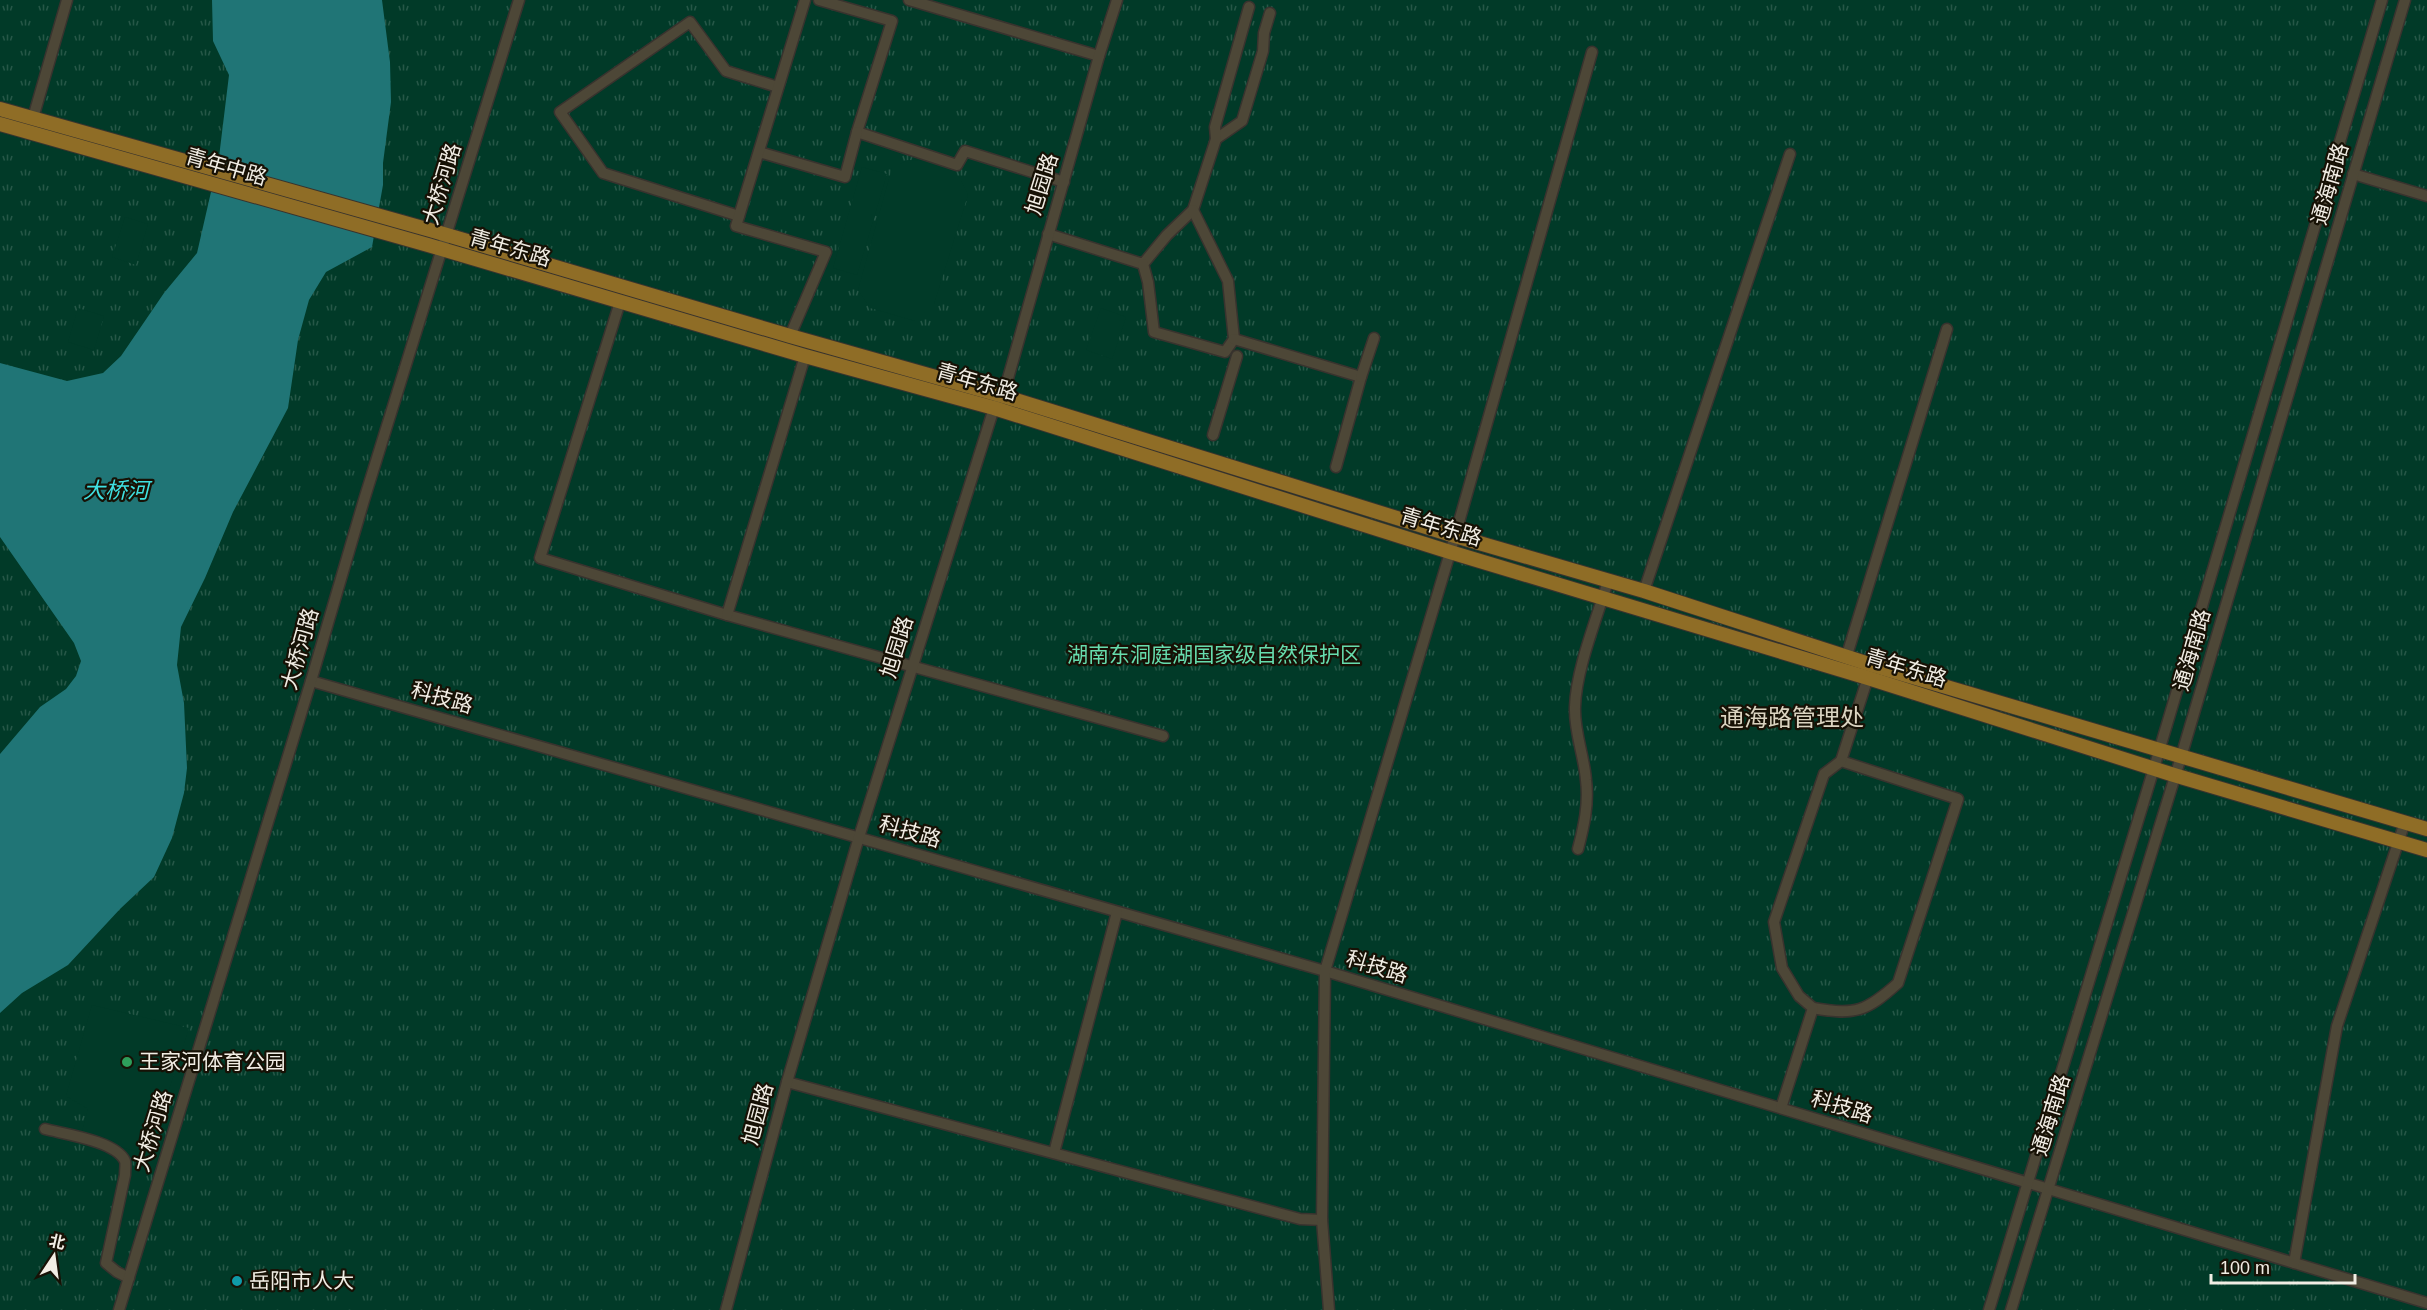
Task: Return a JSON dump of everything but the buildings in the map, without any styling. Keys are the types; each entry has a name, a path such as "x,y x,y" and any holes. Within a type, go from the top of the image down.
{"main road":[{"name":"青年东路","path":"0,109 430,230 1003,396 1455,536 1644,591 1847,655 1870,671 2174,775 2427,850"},
{"name":"青年中路","path":"0,124 435,248"},
{"name":"青年东路","path":"435,248 805,356 994,408 1603,598 2181,757 2427,829"}],"street":[{"path":"33,118 67,0"},
{"name":"大桥河路","path":"119,1310 311,681 435,248 447,235 519,0"},
{"path":"790,336 826,252 736,226 805,0"},
{"path":"759,152 845,177 856,132 892,21 819,0"},
{"path":"909,0 1099,56"},
{"name":"旭园路","path":"726,1310 787,1082 859,837 994,408 1003,396 1099,56 1117,0"},
{"name":"通海南路","path":"1989,1310 2154,768 2382,0"},
{"name":"通海南路","path":"2011,1310 2181,757 2405,0"},
{"path":"1143,264 1167,235 1193,210 1216,140 1215,127 1249,7"},
{"path":"1216,140 1242,121 1263,51 1264,33 1270,13"},
{"path":"739,216 603,173 560,112 690,22 726,71 778,87"},
{"path":"1243,26 1264,33"},
{"path":"1329,1310 1322,1220 1325,971 1455,536 1592,52"},
{"path":"856,132 957,165 965,151 1064,182"},
{"path":"1644,591 1790,154"},
{"path":"2353,174 2427,196"},
{"path":"1193,210 1228,281 1238,340 1237,356 1213,435"},
{"path":"1048,234 1143,264"},
{"path":"1143,264 1155,332 1237,356"},
{"path":"620,302 540,558 727,615 1163,736"},
{"path":"1847,655 1947,329"},
{"path":"1336,467 1374,338"},
{"path":"1225,352 1238,340"},
{"path":"1238,340 1361,377"},
{"path":"727,615 805,356"},
{"path":"1578,849 1586,815 1587,780 1577,737 1575,706 1579,680 1608,581"},
{"path":"1840,761 1958,799 1898,983 1881,998 1858,1011 1828,1011 1813,1008 1799,996 1782,968 1774,922 1824,774 1840,761 1870,671"},
{"name":"科技路","path":"311,681 1325,971 2294,1263 2413,1305 2427,1303"},
{"path":"2294,1263 2337,1026 2405,822"},
{"path":"1054,1153 1117,912"},
{"path":"1781,1108 1813,1008"},
{"path":"787,1082 1300,1219 1322,1220"},
{"path":"45,1129 102,1144 116,1150 125,1161 125,1175 106,1263 129,1278"}],"green space":[{"name":"湖南东洞庭湖国家级自然保护区","path":"0,0 2427,0 2427,1310 0,1310"},
{"path":"908,160 945,166 958,177 968,195 934,304 915,321 870,308 858,290 892,168"},
{"path":"862,167 887,174 857,275 833,268"},
{"path":"125,217 148,224 136,265 112,257"},
{"path":"78,308 104,316 94,350 68,342"},
{"path":"1101,308 1126,317 1112,359 1086,350"},
{"name":"王家河体育公园","path":"92,1005 189,1028 148,1155 81,1135 88,1109 66,1096"}],"water":[{"name":"大桥河","path":"212,0 382,0 390,62 391,102 383,163 383,185 372,247 326,272 309,300 298,340 288,408 233,512 181,627 177,665 184,703 187,768 184,793 172,838 154,877 120,909 68,965 22,993 0,1013 0,754 40,707 66,689 76,676 81,661 74,643 0,537 0,363 67,381 103,373 121,356 164,293 197,253 219,157 229,75 213,41"}],"place":[{"name":"王家河体育公园","path":"127,1062"},
{"name":"岳阳市人大","path":"237,1281"}],"district":[{"name":"通海路管理处","path":"1792,718"}]}
